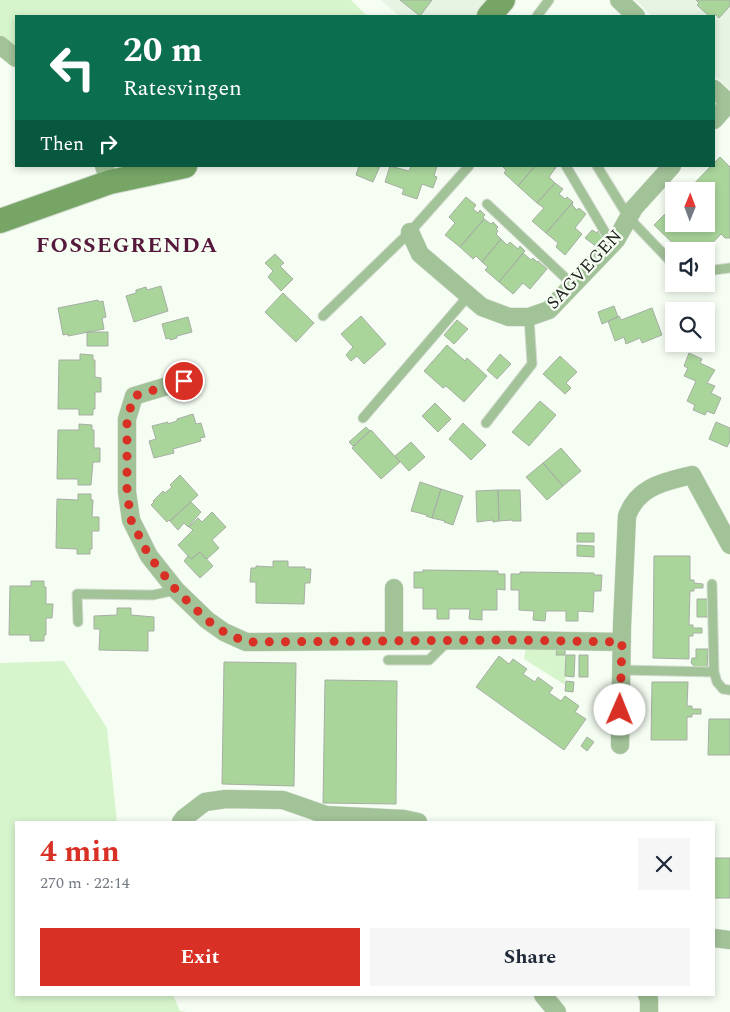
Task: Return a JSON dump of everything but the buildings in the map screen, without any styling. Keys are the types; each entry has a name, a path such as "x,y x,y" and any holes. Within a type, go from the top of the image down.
{"street":[{"path":"490,15 503,0"},
{"path":"619,0 635,15"},
{"path":"0,45 15,57"},
{"path":"715,90 730,103 715,119"},
{"path":"0,221 107,174 175,167"},
{"name":"SAGVEGEN","path":"410,232 420,254 482,307 509,317 529,317 549,310 612,244 634,208 671,167"},
{"path":"184,381 134,396 127,419 127,492 131,520 149,556 176,590 207,620 224,632 246,642 394,640 622,642"},
{"path":"620,745 627,516 631,504 654,485 692,474 730,545"},
{"path":"394,588 394,640"},
{"path":"182,821 205,802 236,799 283,800 326,815 413,821"},
{"path":"715,938 730,940"},
{"path":"544,996 557,1012"},
{"path":"648,996 650,1012"}],"lane":[{"path":"538,15 549,0"},
{"path":"323,316 410,232 468,167"},
{"path":"567,167 612,244"},
{"path":"598,167 629,218 665,256"},
{"path":"487,204 573,285"},
{"path":"715,270 730,268"},
{"path":"363,418 468,295"},
{"name":"SAGVEGEN","path":"486,424 532,364 529,317"},
{"path":"712,584 714,672 717,682 723,689 730,690"},
{"path":"78,622 77,594 153,595 176,590"},
{"path":"388,660 429,660 447,641"},
{"path":"621,670 714,672"}],"shaded area":[{"path":"381,0 489,0 477,15 398,15"},
{"path":"635,0 730,0 730,90 715,76 715,15 651,15"}],"green space":[{"path":"0,0 351,0 366,15 15,15 15,46 0,35"},
{"path":"526,646 566,647 565,685 524,659"},
{"path":"64,661 107,728 117,821 15,821 15,996 173,996 180,1011 186,1012 0,1012 0,663"}],"district":[{"name":"FOSSEGRENDA","path":"127,244"}],"route":[{"path":"184,381 134,396 127,419 127,492 131,520 149,556 176,590 207,620 224,632 246,642 510,640 622,642 620,710"}]}
